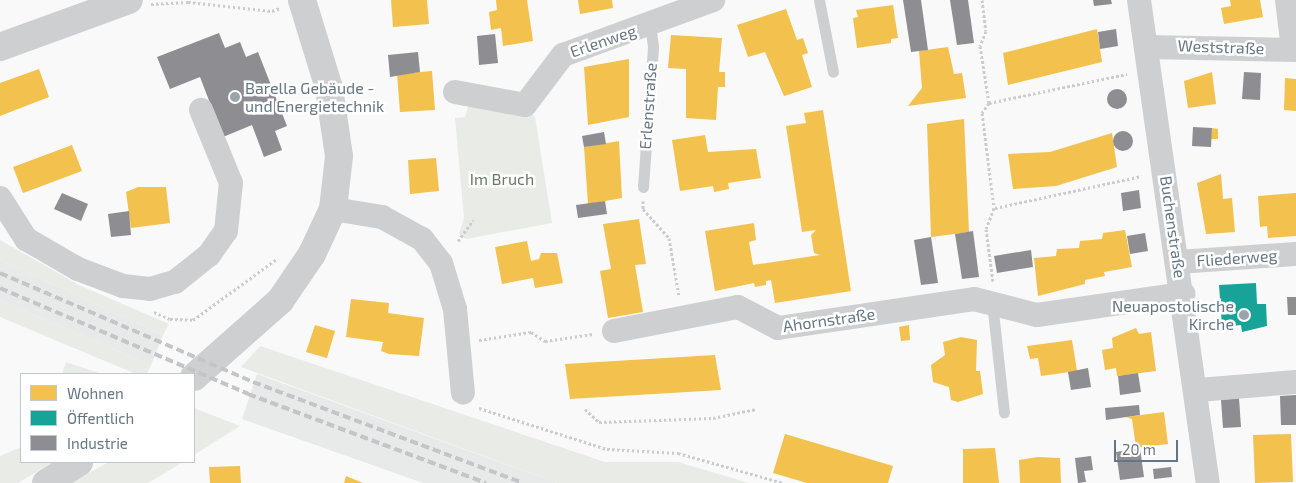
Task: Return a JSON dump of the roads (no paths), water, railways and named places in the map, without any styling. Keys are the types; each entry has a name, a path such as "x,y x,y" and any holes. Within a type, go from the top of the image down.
{"street":[{"name":"Erlenweg","path":"455,92 525,105 563,55 713,0"},
{"name":"Buchenstraße","path":"1139,0 1138,56 1178,262 1198,390 1208,483"},
{"path":"1288,0 1294,49"},
{"path":"0,46 126,1"},
{"path":"195,376 244,337 280,301 312,254 333,209 339,156 329,88 296,2"},
{"name":"Weststraße","path":"1138,56 1294,49"},
{"path":"0,198 26,239 78,269 123,286 150,288 175,282 209,256 226,231 231,183 201,110"},
{"path":"333,209 382,217 422,239 445,271 458,342 463,393"},
{"name":"Fliederweg","path":"1178,262 1296,254"},
{"name":"Ahornstraße","path":"614,331 683,316 738,307 769,327 784,328 964,300 992,301 1037,315 1182,294"},
{"path":"1198,390 1296,382"},
{"path":"46,483 76,463"}],"lane":[{"path":"820,0 833,72"},
{"name":"Erlenstraße","path":"643,187 653,46 650,24"},
{"path":"992,301 1004,412"}],"railway":[{"path":"0,273 253,382 523,483"},
{"path":"0,288 248,394 486,483"}],"place":[{"name":"Barella Gebäude - und Energietechnik","path":"235,97"},
{"name":"Neuapostolische Kirche","path":"1244,315"}],"park label":[{"name":"Im Bruch","path":"502,179"}]}
